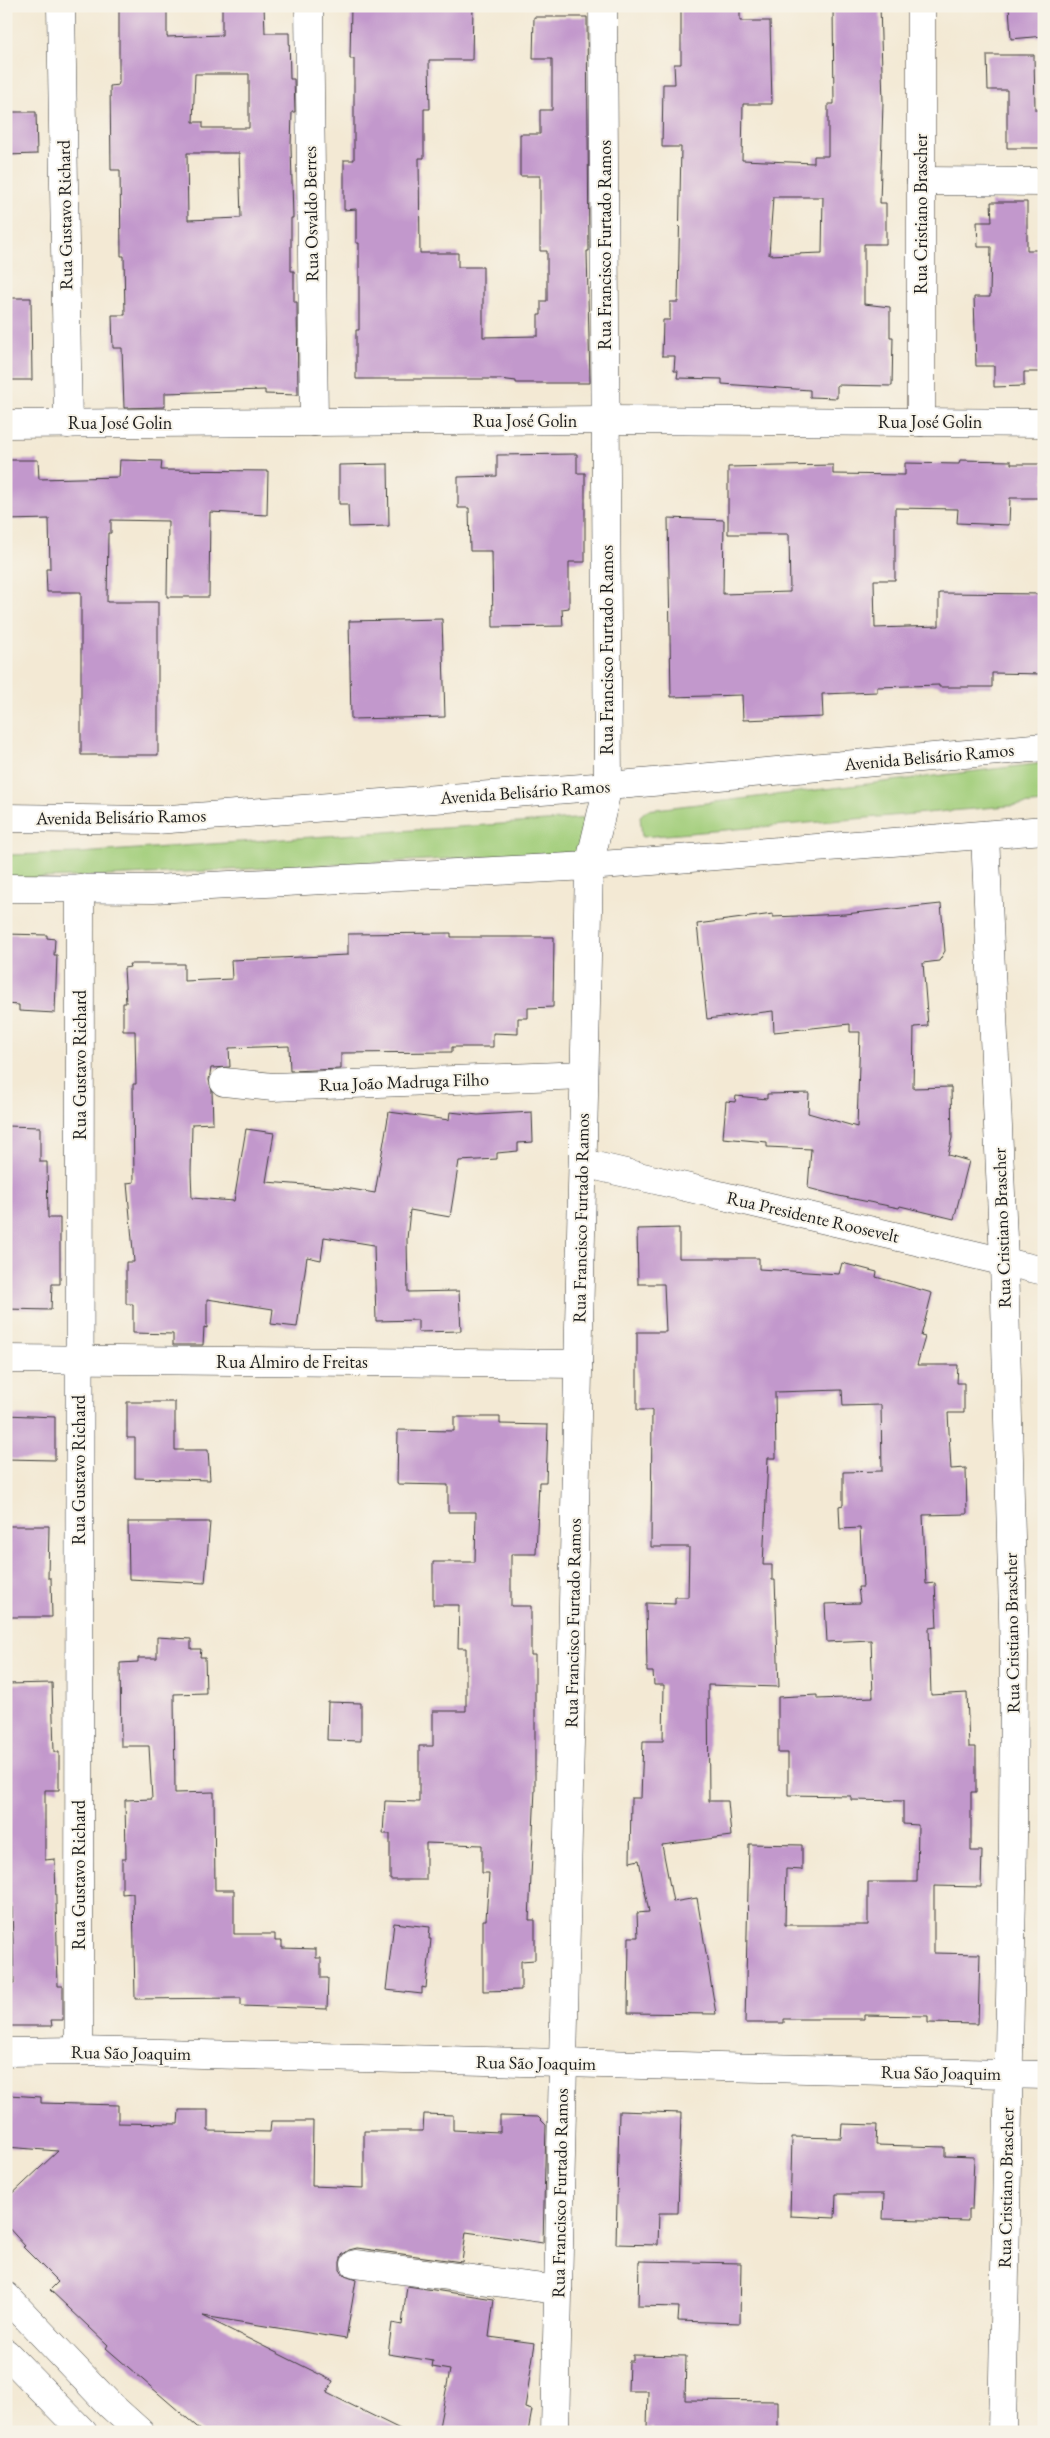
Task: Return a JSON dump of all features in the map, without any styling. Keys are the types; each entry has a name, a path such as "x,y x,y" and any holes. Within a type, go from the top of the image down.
{"street":[{"name":"Rua Gustavo Richard","path":"62,6 68,424"},
{"name":"Rua Osvaldo Berres","path":"309,6 314,422"},
{"name":"Rua Francisco Furtado Ramos","path":"555,2432 589,866 608,786 603,6"},
{"name":"Rua Cristiano Brascher","path":"921,6 921,422"},
{"path":"921,181 1044,182"},
{"name":"Rua José Golin","path":"6,424 606,420 1044,423"},
{"name":"Avenida Belisário Ramos","path":"6,818 156,820 608,786 1044,747"},
{"path":"6,888 154,889 589,866 1044,830"},
{"name":"Rua Cristiano Brascher","path":"985,835 1004,1262 1014,1656 1013,1828 1002,2432"},
{"name":"Rua Gustavo Richard","path":"78,2051 80,888"},
{"name":"Rua João Madruga Filho","path":"224,1082 273,1087 584,1075"},
{"name":"Rua Presidente Roosevelt","path":"583,1163 1044,1271"},
{"name":"Rua Almiro de Freitas","path":"6,1360 578,1364"},
{"name":"Rua São Joaquim","path":"14,2050 1044,2075"},
{"path":"354,2264 558,2290"},
{"path":"6,2296 110,2405 140,2432"},
{"path":"6,2353 83,2432"}],"green space":[{"path":"1044,763 1044,803 642,837 640,816 647,810"},
{"path":"589,818 586,852 108,876 6,879 6,855 79,853"}],"building":[{"path":"119,6 167,6 167,37 222,35 222,6 264,6 265,33 289,33 290,79 294,79 295,112 292,112 291,146 293,218 291,218 291,271 294,271 294,302 297,302 298,395 265,394 265,390 165,393 165,407 124,408 122,348 113,348 112,315 125,315 124,256 121,256 120,170 111,170 110,86 118,85","holes":["195,74 249,74 249,128 203,128 203,122 193,122","187,153 239,153 241,218 188,220"]},
{"path":"351,6 473,6 472,60 429,60 430,109 424,109 424,158 419,158 420,253 458,253 458,267 483,267 483,337 538,336 538,315 541,315 541,301 547,301 547,251 540,251 540,176 520,176 520,134 540,134 540,110 552,110 552,59 533,59 534,17 587,17 589,251 587,251 590,383 516,383 516,381 500,379 356,379 356,330 359,330 359,243 356,243 356,209 344,210 344,160 354,160 354,59 350,59"},
{"path":"681,6 740,6 740,21 770,21 772,104 743,104 742,160 814,163 814,156 828,156 828,104 834,104 833,6 880,6 883,102 880,203 886,203 886,244 864,244 864,304 890,307 890,337 893,337 892,386 837,385 837,398 810,397 810,390 722,384 722,379 677,378 678,371 674,371 675,356 662,356 663,320 670,320 670,302 678,302 681,147 662,147 663,84 675,84 674,64 681,64","holes":["773,197 823,197 822,253 769,255"]},
{"path":"1009,6 1044,6 1044,36 1011,39"},
{"path":"987,55 1034,55 1035,110 1043,110 1044,148 1007,148 1007,90 988,90"},
{"path":"6,112 36,112 37,154 6,155"},
{"path":"991,202 1027,202 1027,250 1044,250 1044,372 1024,372 1024,386 994,387 994,366 976,366 974,297 990,297 991,247 978,247 977,222 992,222"},
{"path":"6,298 31,298 32,380 6,380"},
{"path":"577,454 577,473 585,473 585,562 569,562 569,608 562,609 563,626 493,627 492,551 470,551 469,508 458,508 458,477 497,476 497,455"},
{"path":"6,460 38,460 39,479 119,477 120,460 162,461 161,470 268,471 267,515 210,512 209,597 167,597 168,521 111,520 111,533 108,533 107,602 158,602 158,755 81,755 81,592 47,592 46,569 50,569 49,519 6,520"},
{"path":"960,460 1011,461 1011,464 1044,464 1044,498 1010,498 1009,525 957,523 958,509 895,508 895,580 874,580 875,628 939,626 939,593 1044,594 1044,674 992,673 992,687 939,687 939,685 877,687 877,692 822,694 823,717 743,720 742,695 671,697 668,518 724,520 723,594 790,592 789,534 728,534 728,467 833,465 833,474 905,475 905,463 959,464"},
{"path":"388,464 389,526 349,527 348,504 339,504 339,465"},
{"path":"442,619 445,717 351,719 349,621"},
{"path":"941,904 945,951 939,961 923,963 928,1026 914,1027 913,1088 951,1087 952,1138 948,1155 969,1161 954,1219 900,1206 899,1208 808,1188 811,1149 767,1147 767,1142 723,1138 726,1101 735,1102 736,1096 767,1099 767,1094 809,1093 808,1113 857,1127 860,1032 850,1032 850,1024 774,1032 773,1011 707,1019 697,924 773,914 773,917 845,914"},
{"path":"451,933 451,937 554,937 553,1007 528,1008 528,1018 518,1018 518,1034 493,1033 493,1047 452,1047 452,1052 341,1053 341,1069 290,1071 289,1046 229,1048 230,1067 211,1068 209,1080 212,1091 213,1123 192,1124 191,1173 192,1198 234,1201 246,1129 274,1133 266,1182 345,1188 375,1193 389,1112 449,1120 450,1112 478,1115 532,1112 533,1142 518,1143 518,1151 497,1153 497,1159 459,1161 450,1217 410,1210 407,1239 408,1292 459,1291 461,1331 418,1332 418,1320 376,1321 374,1245 324,1237 321,1260 307,1257 297,1327 271,1324 273,1309 207,1299 207,1328 204,1327 203,1345 173,1345 173,1334 133,1333 133,1304 126,1304 126,1262 134,1262 127,1183 134,1182 133,1084 136,1084 135,1031 123,1031 123,1003 126,1003 124,968 130,967 129,964 184,964 184,981 232,979 231,960 348,955 348,934"},
{"path":"6,934 47,935 47,938 55,939 54,955 57,955 55,1013 19,1011 19,1005 6,1004"},
{"path":"6,1126 40,1127 40,1162 47,1162 48,1218 60,1218 60,1284 52,1284 51,1310 6,1309"},
{"path":"679,1228 679,1258 759,1258 759,1269 839,1274 842,1263 877,1272 876,1277 932,1293 921,1336 925,1337 917,1365 958,1365 957,1383 964,1383 964,1413 948,1413 951,1469 966,1468 967,1514 923,1515 926,1584 935,1583 937,1627 929,1628 931,1695 967,1693 969,1747 976,1747 976,1792 971,1792 971,1851 982,1851 981,1887 934,1886 934,1953 980,1954 978,2024 928,2023 928,2016 864,2015 864,2019 784,2019 784,2023 745,2023 749,1844 802,1845 802,1870 786,1869 785,1925 868,1925 868,1882 917,1882 918,1825 903,1824 903,1801 851,1800 851,1796 788,1795 788,1753 778,1753 778,1697 817,1695 817,1699 873,1697 871,1640 827,1642 825,1604 860,1603 858,1587 863,1587 860,1528 840,1529 839,1506 843,1505 843,1472 882,1471 881,1405 843,1406 842,1390 775,1392 776,1458 768,1458 763,1565 772,1565 772,1580 775,1580 779,1687 708,1685 709,1801 728,1801 731,1836 662,1845 673,1902 697,1898 716,2014 628,2013 629,1937 638,1937 637,1913 649,1912 639,1860 630,1862 631,1798 641,1798 643,1741 663,1741 664,1685 654,1685 653,1672 647,1672 646,1603 675,1604 675,1597 688,1597 689,1547 651,1547 652,1410 637,1410 637,1332 666,1332 664,1284 638,1284 637,1229"},
{"path":"127,1402 175,1402 175,1450 208,1450 210,1480 135,1478 135,1438 127,1438"},
{"path":"6,1415 55,1417 55,1460 6,1459"},
{"path":"454,1417 500,1417 500,1424 548,1425 546,1482 539,1482 536,1554 511,1554 511,1606 531,1606 531,1655 535,1655 535,1789 529,1920 535,1920 535,1960 521,1961 521,1990 483,1991 483,1920 486,1920 489,1873 482,1873 482,1845 426,1843 426,1880 390,1880 390,1834 383,1834 385,1801 419,1802 419,1746 433,1746 433,1711 466,1711 466,1648 458,1648 459,1605 433,1605 433,1562 475,1562 476,1512 448,1512 448,1485 397,1484 398,1430 454,1431"},
{"path":"128,1522 210,1522 205,1583 129,1579"},
{"path":"6,1526 49,1526 48,1578 51,1578 52,1617 6,1617"},
{"path":"157,1637 191,1639 191,1649 201,1649 200,1657 205,1657 206,1693 174,1694 175,1793 214,1792 215,1890 234,1890 234,1934 275,1934 275,1941 282,1941 282,1948 316,1949 316,1958 321,1958 321,1978 328,1978 327,2009 241,2006 241,1998 135,1999 133,1893 122,1894 122,1859 126,1859 125,1800 152,1799 149,1746 121,1746 120,1663 138,1662 138,1658 157,1658"},
{"path":"52,1683 54,1752 59,1752 59,1790 45,1790 45,1860 55,1859 58,1986 63,1986 63,2020 51,2020 52,2026 6,2026 6,1984 14,1984 12,1905 6,1906 6,1684"},
{"path":"328,1702 361,1703 361,1741 327,1740"},
{"path":"394,1923 430,1927 429,1939 431,1939 426,1988 422,1987 422,1994 386,1990"},
{"path":"9,2095 41,2097 41,2103 118,2105 118,2123 178,2124 179,2110 208,2110 208,2131 270,2132 271,2121 313,2121 312,2186 364,2188 364,2131 423,2131 424,2114 453,2115 453,2130 500,2132 500,2116 538,2117 546,2125 543,2243 466,2232 462,2262 357,2248 349,2250 342,2255 340,2262 340,2270 345,2276 356,2280 346,2339 203,2316 333,2381 327,2393 406,2432 203,2432 106,2348 108,2345 50,2290 58,2282 23,2247 25,2246 6,2225 6,2200 58,2151 6,2147"},
{"path":"619,2111 681,2113 678,2213 659,2213 658,2245 616,2244"},
{"path":"842,2124 877,2125 876,2145 945,2147 945,2156 974,2157 972,2210 968,2210 968,2221 883,2219 884,2194 836,2194 835,2218 790,2216 792,2137 841,2138"},
{"path":"639,2261 741,2263 740,2323 678,2321 679,2307 638,2306"},
{"path":"407,2286 494,2299 489,2337 535,2343 525,2408 532,2410 528,2432 438,2432 450,2370 432,2367 433,2361 388,2354 392,2323 402,2325"},
{"path":"633,2355 686,2356 685,2400 778,2401 778,2432 652,2432 653,2428 647,2428 648,2391 628,2391 629,2361 633,2361"}]}
